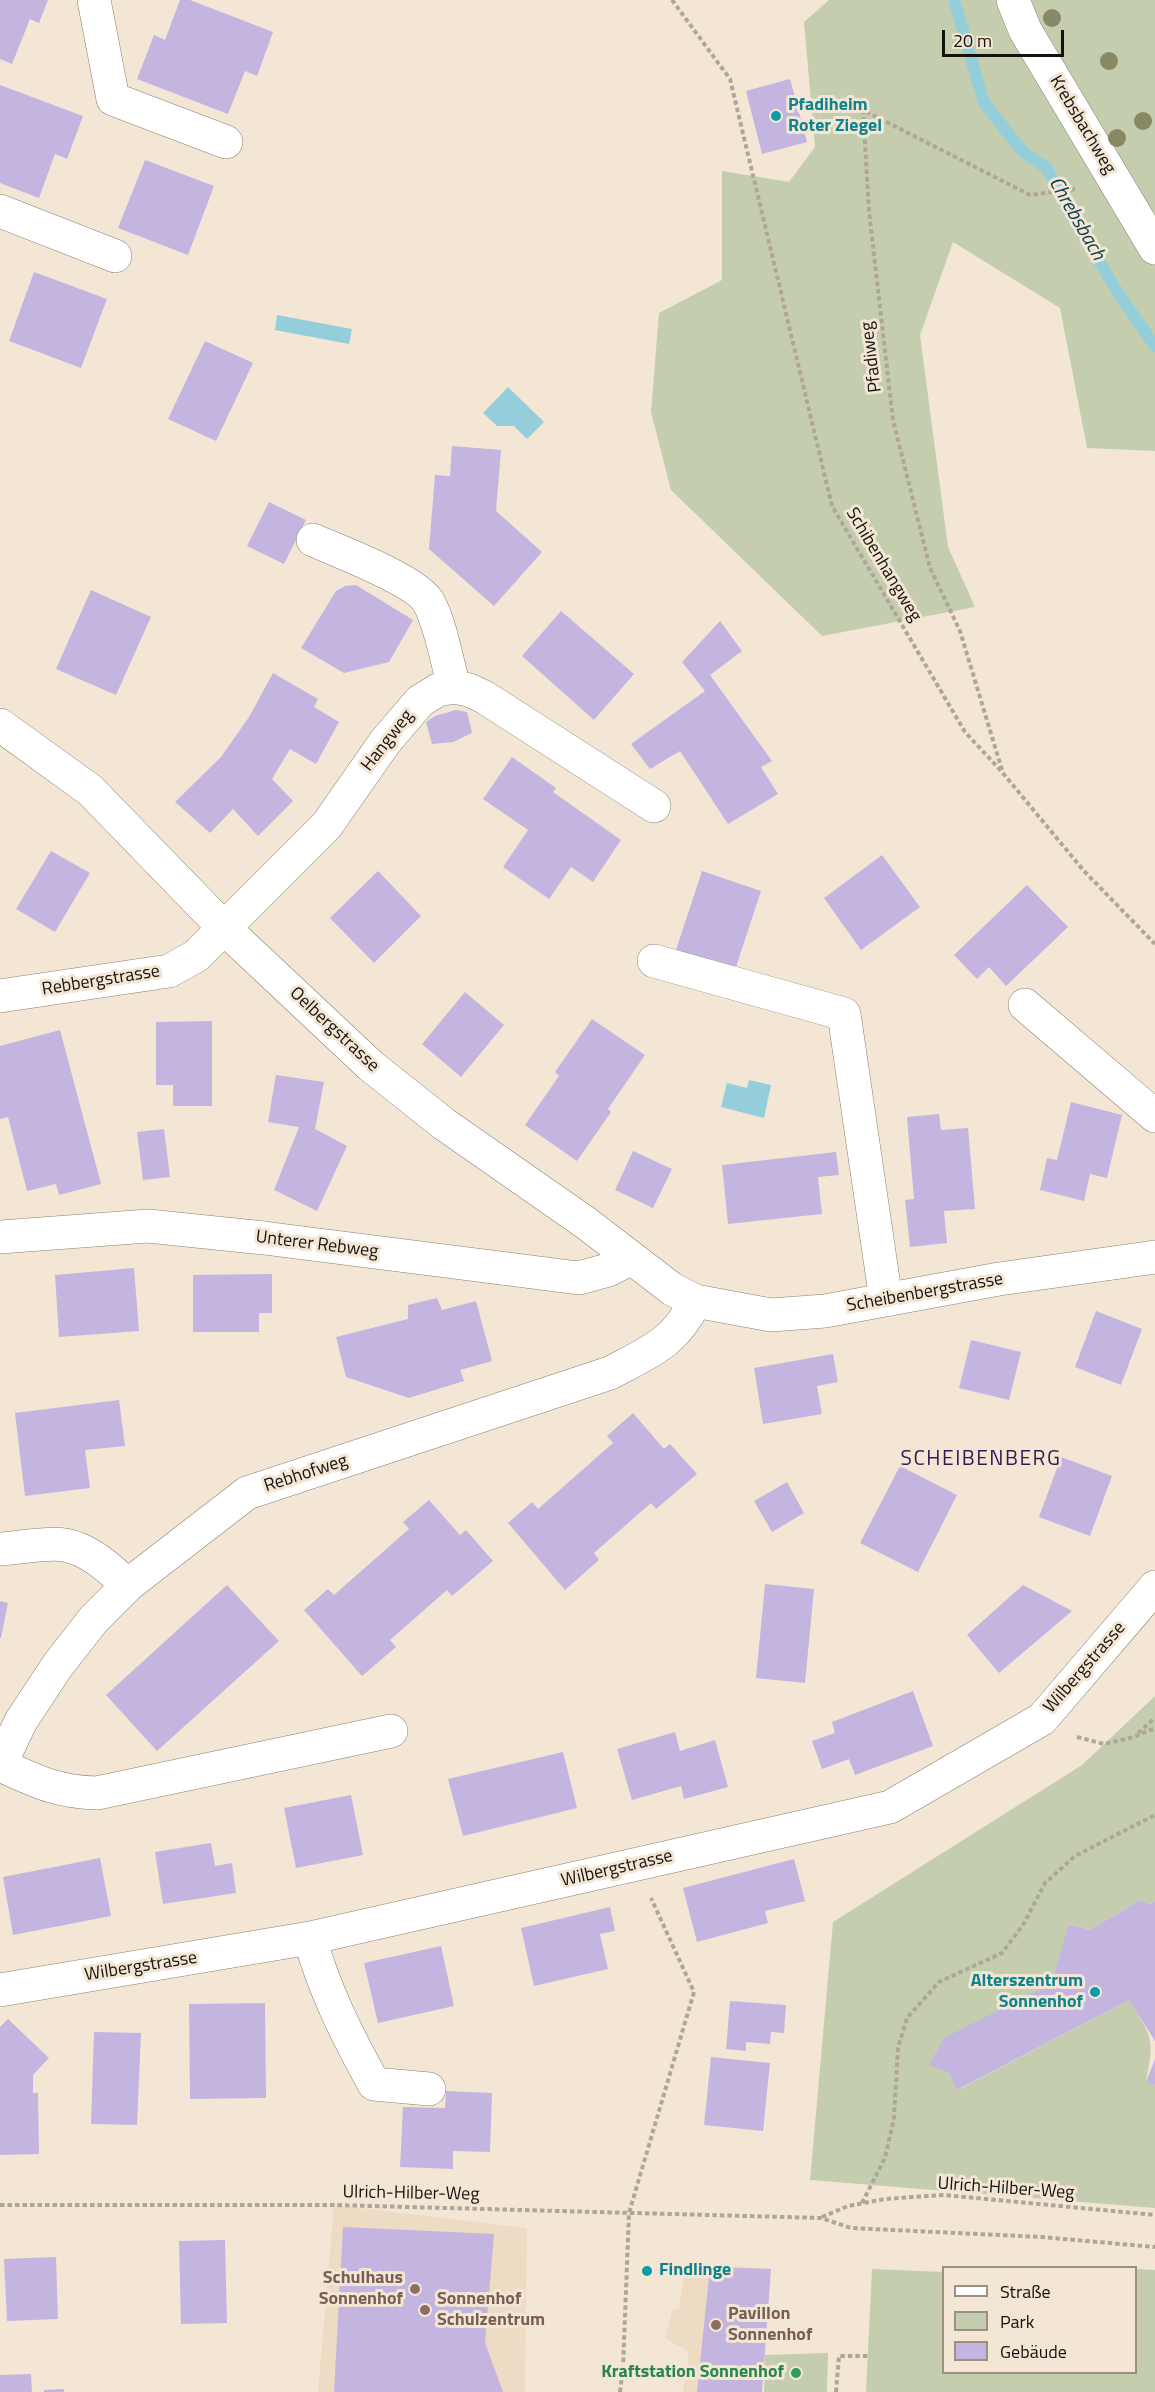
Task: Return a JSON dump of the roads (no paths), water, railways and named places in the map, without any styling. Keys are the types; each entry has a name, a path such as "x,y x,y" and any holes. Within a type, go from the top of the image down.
{"street":[{"path":"94,0 113,99 226,142"},
{"name":"Krebsbachweg","path":"1013,0 1025,30 1155,248"},
{"path":"0,211 115,256"},
{"path":"313,540 408,584 424,594 433,611 454,687 469,690 484,697 654,806"},
{"name":"Hangweg","path":"224,928 327,825 408,713 420,701 438,690 454,687"},
{"name":"Oelbergstrasse","path":"0,725 90,790 224,928 371,1066 444,1124 586,1223 672,1290 695,1301"},
{"name":"Rebbergstrasse","path":"0,996 169,971 196,956 224,928"},
{"path":"654,961 844,1014 886,1300"},
{"path":"1025,1005 1155,1116"},
{"name":"Unterer Rebweg","path":"0,1237 148,1226 264,1238 579,1278 608,1270 630,1259"},
{"name":"Scheibenbergstrasse","path":"695,1301 771,1315 825,1311 999,1280 1155,1257"},
{"name":"Rebhofweg","path":"0,1765 21,1721 58,1665 94,1619 128,1584 248,1493 610,1373 673,1336 688,1317 695,1301"},
{"path":"0,1549 64,1545 98,1560 128,1584"},
{"name":"Wilbergstrasse","path":"0,1990 310,1938 890,1807 1042,1719 1155,1587"},
{"path":"0,1765 48,1787 71,1792 97,1793 391,1731"},
{"path":"310,1938 319,1971 344,2031 374,2084 429,2090"}],"water":[{"path":"277,315 352,329 349,344 275,330"},
{"path":"508,387 544,422 527,439 514,426 497,426 483,413"},
{"path":"749,1080 771,1085 764,1118 721,1107 727,1083 747,1088"}],"waterway":[{"name":"Chrebsbach","path":"954,0 984,103 1024,153 1047,168 1067,208 1120,296 1155,346"}],"place":[{"name":"Pfadiheim Roter Ziegel","path":"776,116"},
{"name":"Alterszentrum Sonnenhof","path":"1095,1992"},
{"name":"Findlinge","path":"647,2271"},
{"name":"Schulhaus Sonnenhof","path":"415,2289"},
{"name":"Sonnenhof Schulzentrum","path":"425,2310"},
{"name":"Pavillon Sonnenhof","path":"716,2325"},
{"name":"Kraftstation Sonnenhof","path":"796,2373"}],"district":[{"name":"SCHEIBENBERG","path":"981,1460"}]}
